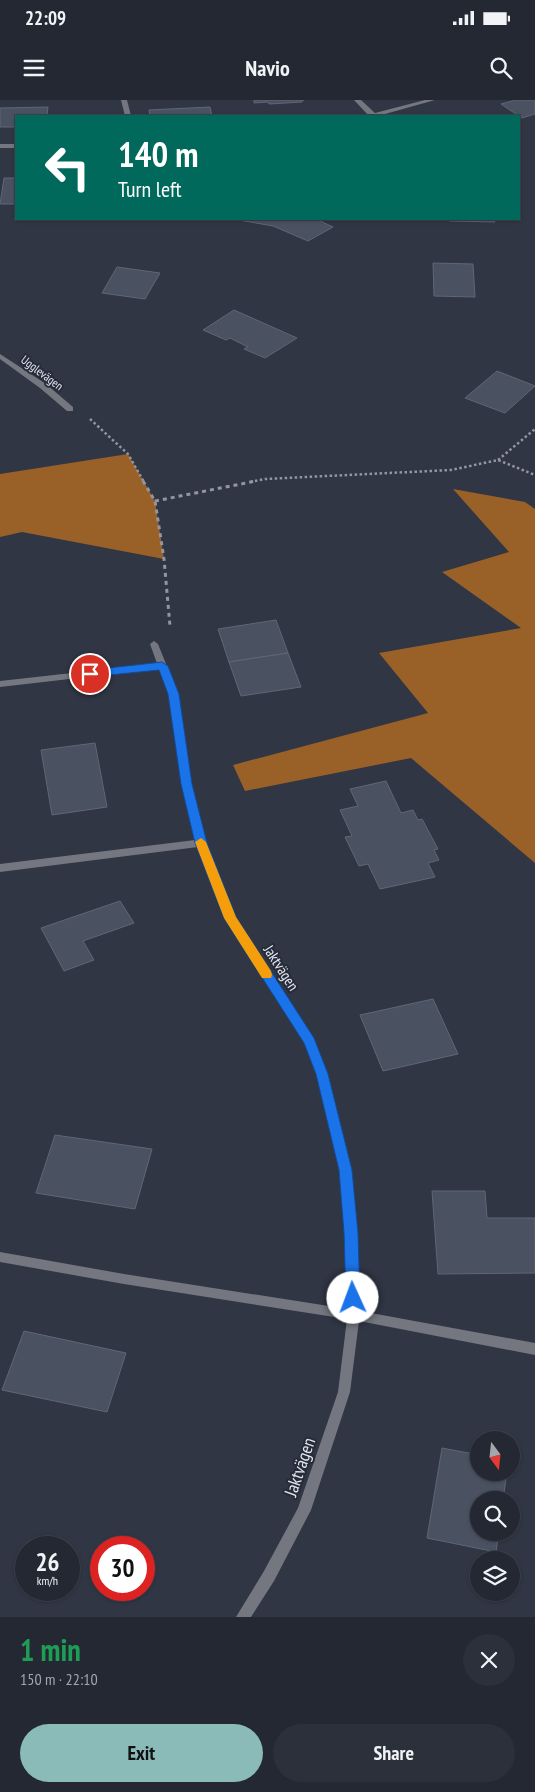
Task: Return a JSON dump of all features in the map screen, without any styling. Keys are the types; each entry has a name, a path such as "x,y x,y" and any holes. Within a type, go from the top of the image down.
{"street":[{"path":"124,100 128,115"},
{"path":"357,100 372,115"},
{"path":"377,115 432,100"},
{"path":"0,146 15,146"},
{"name":"Ugglevägen","path":"0,356 44,386 70,409"},
{"name":"Jaktvägen","path":"154,644 174,694 187,784 201,843 230,918 309,1041 322,1074 345,1170 351,1233 354,1315 344,1392 304,1510 270,1576 243,1617"},
{"path":"0,684 162,666"},
{"path":"0,868 201,843"},
{"path":"0,1257 124,1279 354,1315 535,1349"}],"path":[{"path":"70,409 88,417 128,454 155,500 164,559 170,629 154,644"},
{"path":"155,500 265,479 451,470 498,460 535,429"},
{"path":"498,460 535,475"}],"shaded area":[{"path":"128,454 155,501 164,559 22,532 0,537 0,474"},
{"path":"453,489 525,502 535,509 535,863 411,758 245,791 233,765 428,713 379,653 521,628 442,572 509,552"}],"building":[{"path":"254,100 302,100 302,102 269,104 268,102 254,103"},
{"path":"516,100 535,100 535,114 522,118 501,104"},
{"path":"48,107 47,115 15,115 15,127 0,127 0,108"},
{"path":"210,107 212,115 150,115 149,110"},
{"path":"4,178 15,178 15,204 0,204"},
{"path":"239,220 318,220 333,227 308,241 273,226"},
{"path":"494,220 495,222 449,221"},
{"path":"433,263 473,264 475,297 434,296"},
{"path":"117,267 160,273 145,299 102,293"},
{"path":"234,310 297,338 265,358 244,349 248,347 230,338 226,340 203,330"},
{"path":"497,371 535,386 505,413 465,398"},
{"path":"276,620 288,653 229,662 218,629"},
{"path":"288,653 301,687 241,696 229,662"},
{"path":"95,743 107,807 52,815 41,750"},
{"path":"386,781 401,813 413,810 418,820 422,819 438,849 434,850 439,860 428,863 435,877 380,889 368,864 359,866 345,837 352,836 340,810 358,806 350,789"},
{"path":"120,901 134,923 83,941 94,960 64,971 41,928"},
{"path":"433,999 458,1054 383,1071 360,1015"},
{"path":"55,1135 152,1149 135,1209 36,1193"},
{"path":"432,1191 485,1191 487,1218 535,1218 535,1273 438,1274"},
{"path":"24,1331 126,1353 107,1412 2,1390"},
{"path":"442,1448 470,1453 470,1481 506,1481 504,1491 470,1491 470,1541 498,1541 496,1551 427,1538"}],"slow traffic":[{"path":"201,842 230,918 266,975"}],"route":[{"path":"90,674 162,666 174,694 187,784 201,843 230,918 309,1041 322,1074 345,1170 351,1233 353,1298"}]}
